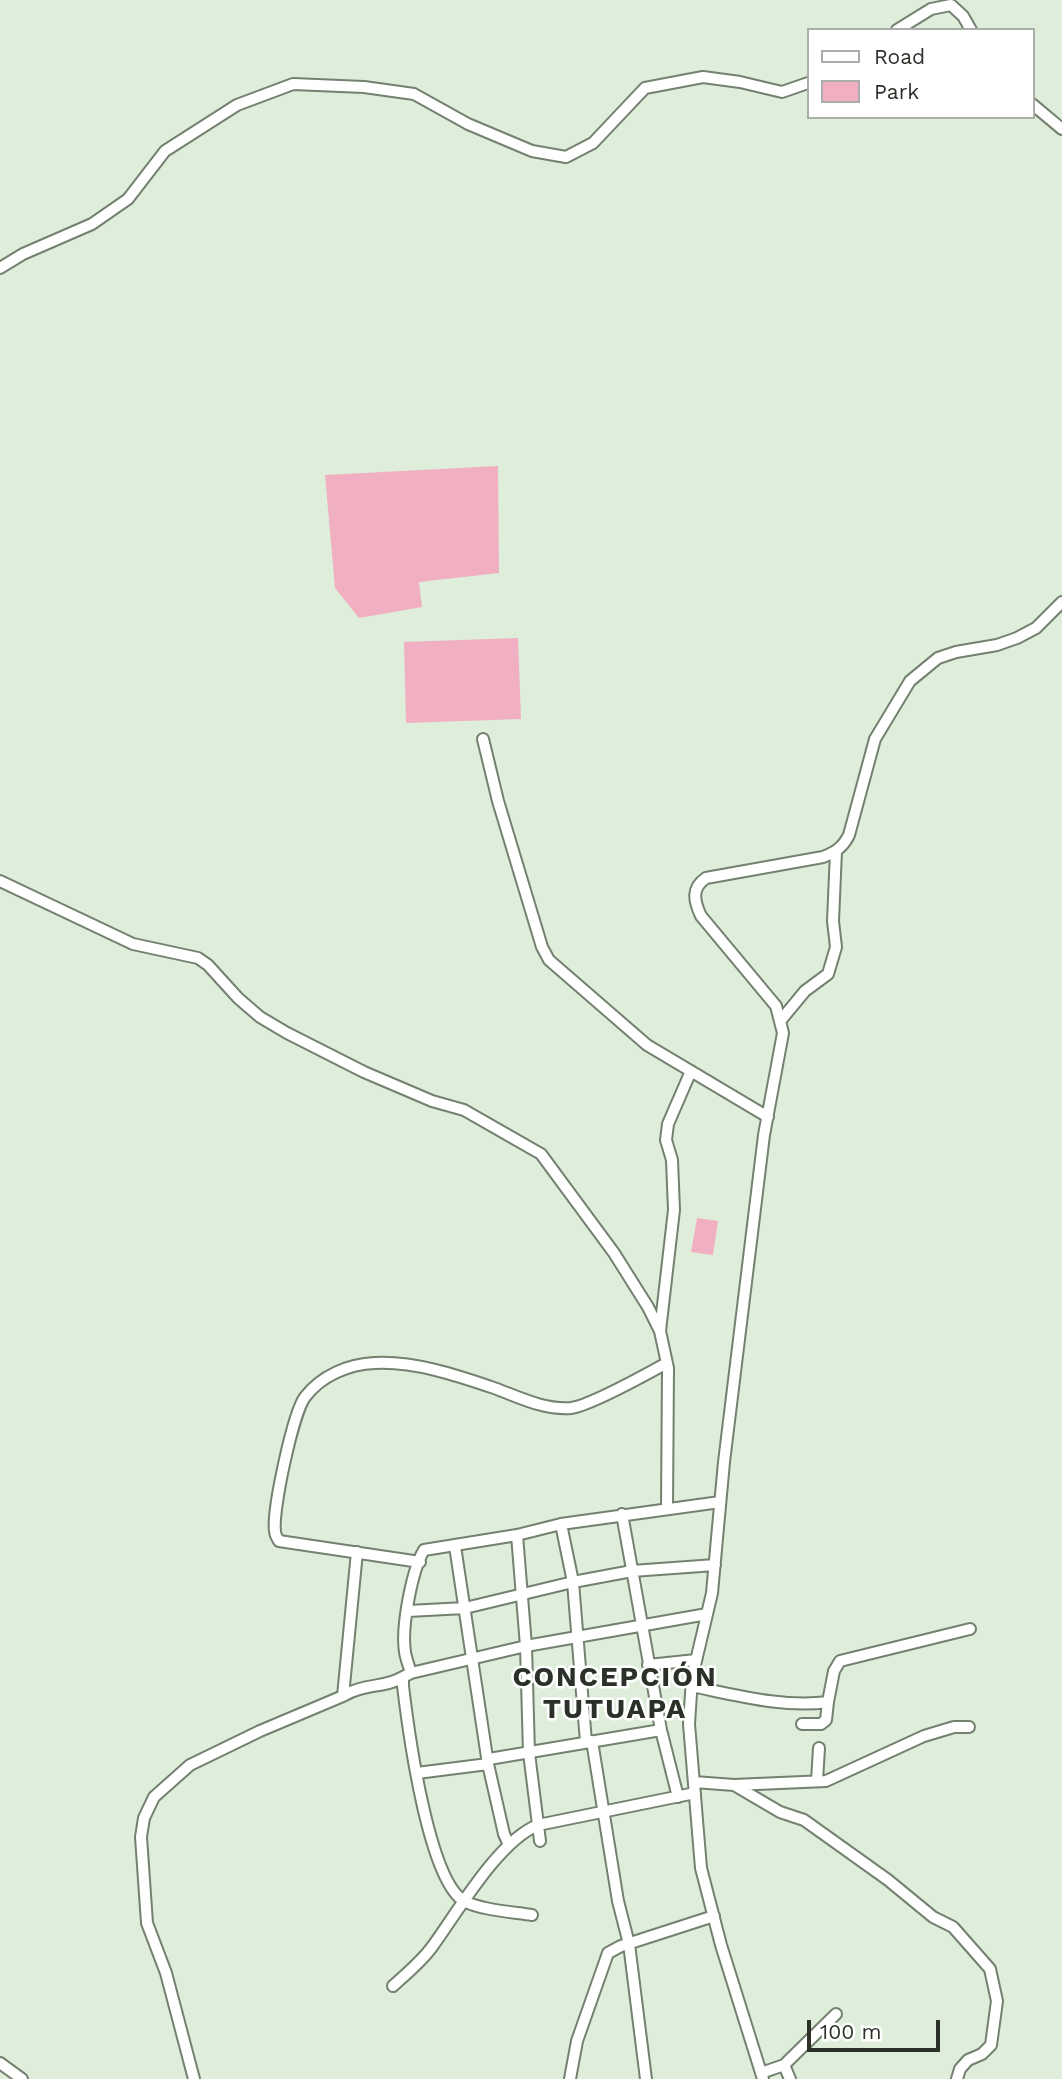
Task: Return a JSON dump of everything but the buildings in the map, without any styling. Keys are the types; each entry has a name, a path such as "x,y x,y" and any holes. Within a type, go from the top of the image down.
{"street":[{"path":"900,28 931,9 951,5 963,16 970,28"},
{"path":"0,268 23,254 92,224 128,199 165,151 227,111 293,84 364,87 414,94 468,124 532,151 566,157 593,143 645,88 703,77 782,92 806,84"},
{"path":"1034,106 1062,128"},
{"path":"836,2014 784,2065 762,2076 701,1868 689,1724 691,1686 712,1593 720,1502 768,1117 783,1034 776,1006 701,916 696,904 698,884 706,878 824,857 836,852 845,844 849,835 875,739 910,681 937,658 1017,638 1035,628 1062,602"},
{"path":"483,739 498,801 541,947 549,960 633,1035 768,1117"},
{"path":"781,1020 805,991 828,974 836,947 833,921 836,852"},
{"path":"0,881 133,944 198,958 260,1017 287,1033 364,1072 432,1101 464,1110 541,1154 614,1253 660,1331 667,1363 667,1508"},
{"path":"660,1331 674,1210 672,1160 666,1140 668,1124 691,1071"},
{"path":"420,1562 279,1541 275,1534 275,1521 287,1451 303,1400 317,1384 343,1369 372,1363 399,1362 494,1388 536,1405 572,1408 667,1363"},
{"path":"533,1915 463,1900 454,1891 436,1854 409,1735 404,1650 410,1583 425,1550 622,1514 720,1502"},
{"path":"622,1514 648,1665 678,1797"},
{"path":"561,1524 573,1582 589,1742 618,1901 629,1944 646,2079"},
{"path":"517,1535 526,1646 529,1753 540,1841"},
{"path":"455,1546 488,1764 509,1845"},
{"path":"343,1696 358,1552"},
{"path":"408,1611 465,1608 522,1593 632,1571 715,1565"},
{"path":"194,2079 166,1973 146,1923 141,1837 144,1818 154,1797 190,1765 354,1689 395,1682 407,1675 473,1657 707,1614"},
{"path":"802,1724 821,1724 826,1720 834,1671 840,1661 970,1629"},
{"path":"648,1665 696,1660"},
{"path":"691,1686 777,1702 828,1702"},
{"path":"393,1986 430,1949 463,1900 509,1845 538,1825 678,1797 695,1788 826,1781 924,1736 954,1727 969,1727"},
{"path":"488,1764 489,1759 661,1730"},
{"path":"817,1781 819,1748"},
{"path":"417,1773 488,1764"},
{"path":"734,1785 780,1812 804,1820 834,1840 933,1917 954,1927 990,1969 997,2001 991,2045 982,2054 968,2060 960,2069 957,2079"},
{"path":"570,2079 577,2041 608,1953 614,1948 713,1916"},
{"path":"0,2063 22,2079"},
{"path":"784,2065 790,2079"}],"green space":[{"path":"498,466 499,573 419,582 422,607 359,618 335,588 325,475"},
{"path":"518,638 521,719 406,723 404,642"},
{"path":"697,1218 718,1221 713,1255 691,1252"}],"district":[{"name":"CONCEPCIÓN TUTUAPA","path":"615,1694"}]}
